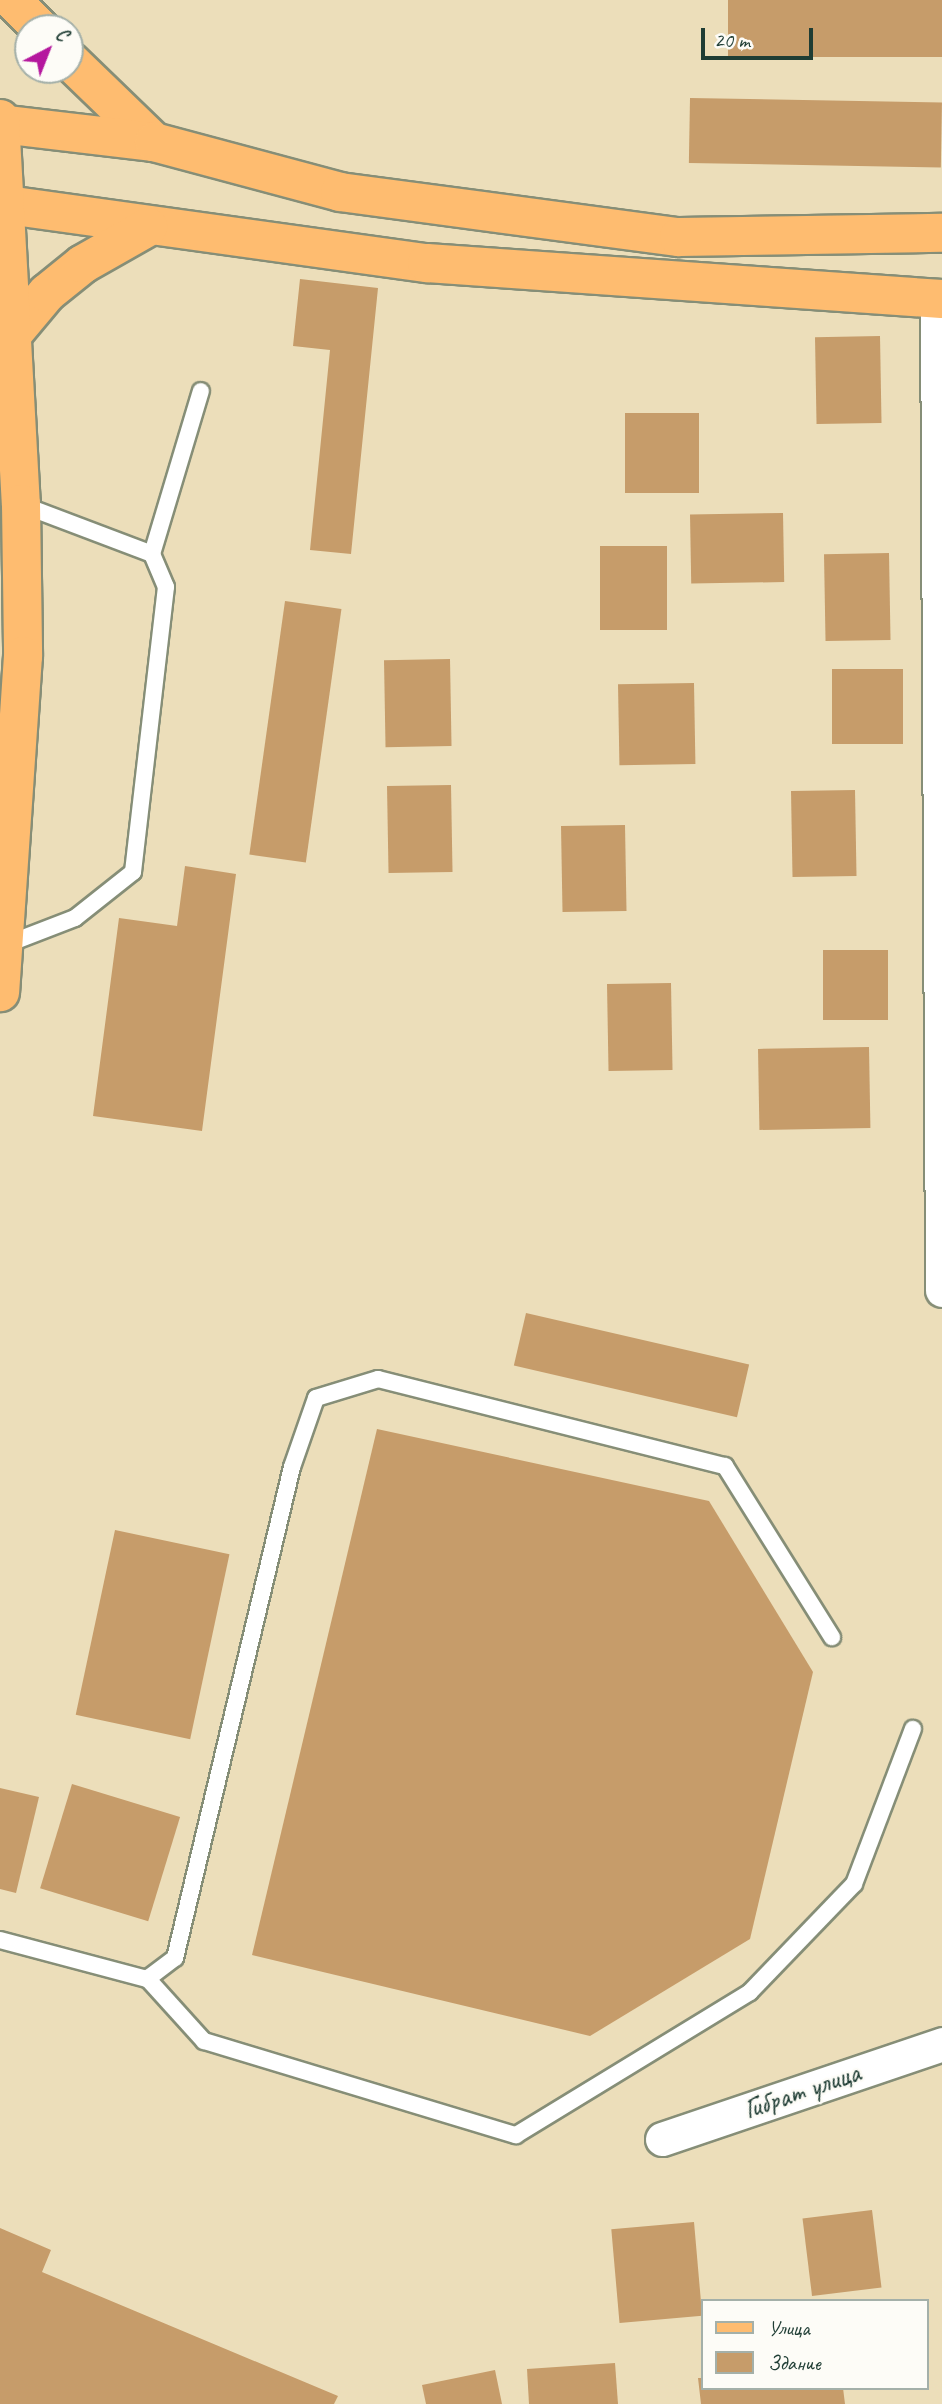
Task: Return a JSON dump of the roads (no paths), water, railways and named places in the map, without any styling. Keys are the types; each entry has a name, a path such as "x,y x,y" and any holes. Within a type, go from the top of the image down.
{"main road":[{"path":"12,0 26,14"},
{"path":"84,74 154,142"},
{"path":"0,992 23,656 21,504 1,204 0,122 154,142 340,192 679,236 942,233"},
{"path":"1,204 148,227 427,263 939,299"},
{"path":"11,336 47,293 83,264 148,227"}],"street":[{"path":"939,299 942,1290"},
{"name":"Гибрат улица","path":"662,2139 942,2044"}],"lane":[{"path":"5,945 75,918 133,872 166,587 152,554 201,391"},
{"path":"21,504 152,554"},
{"path":"147,1979 176,1958 292,1467 316,1398 378,1379 724,1466 832,1637"},
{"path":"0,1940 147,1979 204,2041 516,2135 750,1992 854,1884 914,1729"}]}
